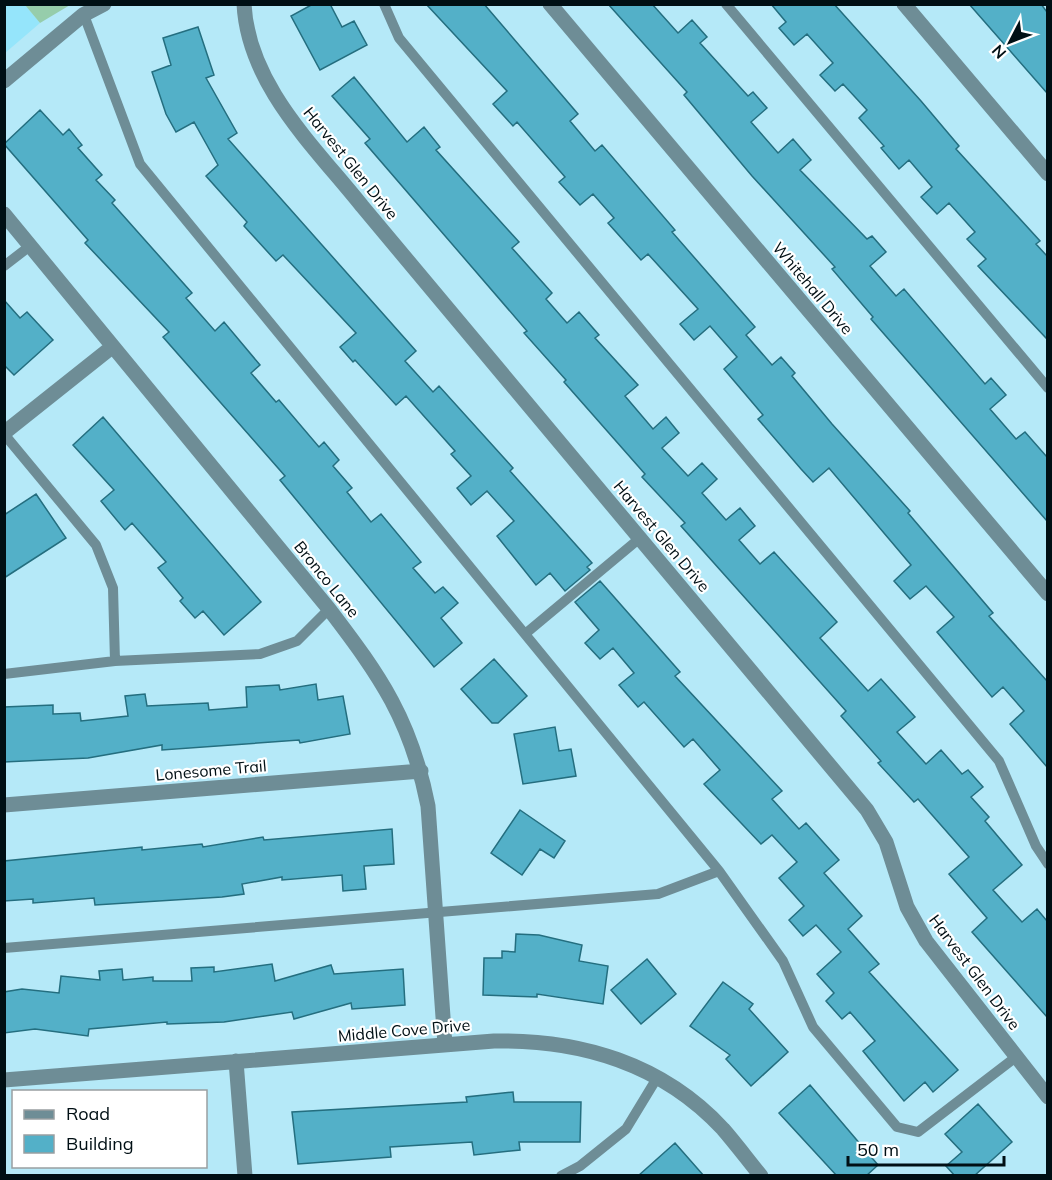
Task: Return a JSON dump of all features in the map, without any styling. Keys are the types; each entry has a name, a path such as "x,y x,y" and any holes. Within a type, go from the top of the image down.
{"street":[{"path":"4,81 84,15 105,4"},
{"name":"Harvest Glen Drive","path":"244,4 258,65 282,106 362,206 867,810 886,842 907,906 926,940 1047,1097"},
{"name":"Whitehall Drive","path":"550,4 1047,594"},
{"path":"904,4 1047,174"},
{"name":"Bronco Lane","path":"4,214 329,609 375,669 404,721 421,771 428,806 445,1045"},
{"path":"4,434 112,347"},
{"name":"Lonesome Trail","path":"4,805 421,771"},
{"name":"Middle Cove Drive","path":"4,1080 534,1040 593,1050 657,1078 685,1095 722,1128 761,1176"},
{"path":"236,1061 245,1176"}],"lane":[{"path":"384,4 399,38 999,761 1036,846 1047,864"},
{"path":"726,4 1047,388"},
{"path":"84,15 140,164 719,871 783,961 813,1027 897,1127 918,1132 1016,1057"},
{"path":"4,266 30,246"},
{"path":"4,434 96,544 113,588 116,661"},
{"path":"525,634 640,538"},
{"path":"4,674 116,661 260,654 297,641 329,609"},
{"path":"4,948 658,894 719,871"},
{"path":"561,1176 580,1166 626,1129 657,1078"}],"shaded area":[{"path":"5,5 25,5 40,23 5,53"}],"green space":[{"path":"25,5 70,5 40,23"}],"building":[{"path":"313,4 330,4 342,27 354,21 367,45 320,70 291,16"},
{"path":"426,4 484,4 578,114 570,121 595,151 602,145 675,230 672,232 755,327 746,335 772,365 781,357 795,373 792,376 832,424 910,511 908,513 993,613 989,616 1047,681 1047,767 1010,724 1024,711 1003,687 992,697 937,632 954,617 926,586 910,599 894,581 911,565 829,468 813,482 801,469 758,419 763,415 724,369 737,357 710,326 694,340 680,324 698,309 648,254 641,260 608,223 614,218 593,194 580,205 559,182 565,177 517,122 513,126 493,104 507,91"},
{"path":"608,4 652,4 678,33 692,20 707,37 700,43 748,96 753,92 767,108 751,122 778,153 793,139 811,160 800,170 867,239 872,236 886,252 870,266 896,296 904,289 985,384 991,378 1006,395 990,409 1016,439 1025,432 1047,457 1047,521 871,319 873,317 832,269 835,267 752,176 684,95 687,92"},
{"path":"771,4 834,4 959,146 956,149 1040,241 1036,244 1047,256 1047,339 978,266 986,259 967,239 975,232 949,203 937,214 921,197 932,187 909,160 899,169 881,148 884,146 859,118 867,110 843,84 835,91 820,75 833,63 807,34 794,45 779,28 786,22"},
{"path":"969,4 1041,4 1047,12 1047,93"},
{"path":"198,27 214,75 206,78 237,133 228,139 416,351 405,361 433,392 439,386 513,468 510,471 592,563 587,567 590,570 565,591 550,573 536,585 497,536 514,521 487,491 471,505 457,488 471,476 451,454 455,451 406,396 396,405 355,360 353,362 340,347 356,333 283,255 276,261 244,226 247,222 206,176 218,165 194,122 176,132 166,114 152,72 171,65 163,38"},
{"path":"354,77 407,142 424,127 440,147 436,150 519,242 512,248 552,293 546,299 567,323 579,312 599,335 595,338 638,385 625,396 653,429 666,417 679,433 662,448 688,476 702,463 717,479 702,493 726,520 740,508 755,526 739,540 760,564 774,552 837,622 820,638 868,691 881,679 915,717 897,732 926,764 941,750 962,774 968,770 983,787 971,797 989,817 985,821 1022,865 993,890 1022,922 1037,909 1047,921 1047,1017 972,932 987,918 949,874 969,857 918,799 914,802 878,763 881,761 841,716 846,711 681,526 685,523 642,477 645,474 564,382 566,380 524,333 527,331 365,143 370,139 332,96"},
{"path":"40,110 63,135 69,129 82,145 78,148 102,175 96,180 115,200 112,203 192,293 186,298 215,331 224,322 260,365 251,373 276,402 279,400 319,447 324,442 339,460 333,466 352,488 347,492 371,522 381,514 421,562 413,568 435,593 443,587 458,603 441,618 462,643 434,667 280,480 285,476 163,337 169,332 85,243 88,240 4,144"},
{"path":"4,300 20,318 27,312 53,340 14,375 4,365"},
{"path":"103,417 261,602 224,635 203,611 195,618 180,601 183,598 158,568 166,562 132,523 125,530 101,501 114,490 73,445"},
{"path":"36,494 66,538 4,578 4,515"},
{"path":"600,581 680,672 675,676 782,791 772,799 799,829 806,823 839,860 824,873 862,916 848,929 879,964 869,972 958,1070 933,1092 925,1082 904,1101 863,1051 875,1041 850,1012 842,1019 826,1001 834,993 817,974 841,952 816,925 803,936 789,920 804,906 779,878 797,862 772,835 761,844 704,784 720,770 693,739 684,747 644,702 638,707 619,685 634,673 613,648 600,659 585,643 599,630 575,602"},
{"path":"494,659 527,696 498,723 492,723 461,689"},
{"path":"316,684 318,700 343,696 350,734 300,743 299,740 162,750 162,745 88,758 4,762 4,707 53,705 53,714 80,713 81,721 128,716 125,696 145,694 147,706 208,703 209,710 247,707 246,687 279,685 280,690"},
{"path":"555,727 559,751 571,749 576,776 523,784 514,734"},
{"path":"520,810 565,841 554,858 540,849 522,875 491,853"},
{"path":"392,829 394,864 364,866 366,889 343,891 342,875 282,880 282,877 242,884 244,894 222,897 95,905 94,898 33,903 33,899 4,901 4,861 142,847 142,850 202,844 203,847 263,837 264,840"},
{"path":"516,934 539,935 582,945 579,961 608,966 603,1004 537,994 537,997 483,995 484,958 502,958 502,951 515,952"},
{"path":"647,959 676,994 641,1024 611,990"},
{"path":"272,964 275,981 331,965 334,974 403,969 405,1005 352,1009 351,1003 294,1019 292,1012 224,1022 167,1024 167,1022 89,1029 88,1036 35,1029 4,1033 4,992 22,989 59,993 61,976 100,980 99,971 122,969 123,980 153,977 153,981 192,981 191,968 214,967 214,972"},
{"path":"723,982 753,1004 749,1009 788,1052 751,1086 726,1059 730,1055 690,1026"},
{"path":"810,1085 878,1165 866,1176 837,1176 779,1113"},
{"path":"513,1092 514,1102 581,1102 580,1142 519,1142 520,1150 474,1155 472,1142 390,1147 391,1157 298,1164 292,1112 467,1102 466,1097"},
{"path":"978,1104 1012,1142 974,1176 955,1176 946,1166 962,1152 945,1134"},
{"path":"675,1143 704,1176 638,1176"}]}
